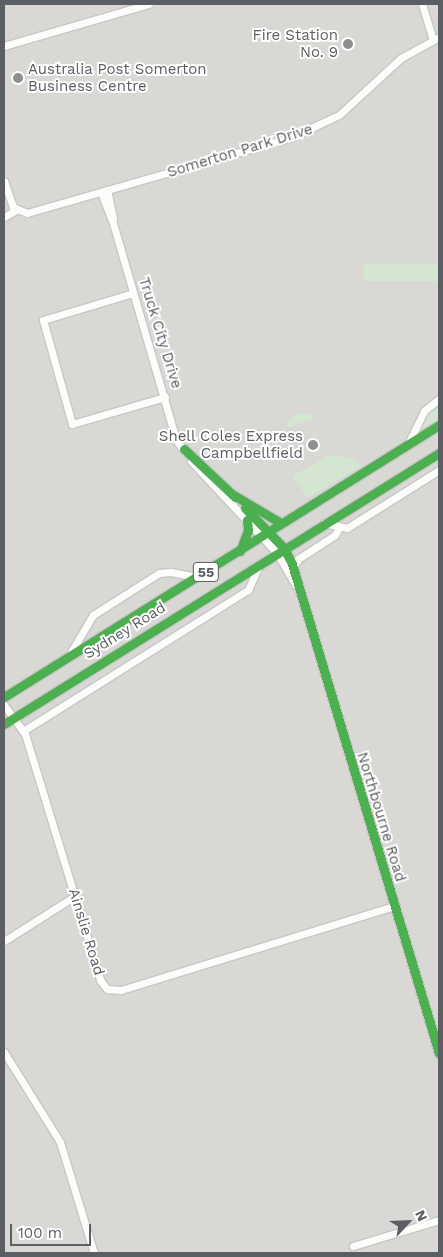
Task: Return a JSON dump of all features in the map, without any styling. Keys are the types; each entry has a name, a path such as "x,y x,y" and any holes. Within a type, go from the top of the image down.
{"main road":[{"name":"Sydney Road","path":"4,698 439,426"},
{"name":"Truck City Drive","path":"184,449 232,494 281,551"},
{"name":"Sydney Road","path":"4,724 439,452"},
{"path":"232,494 266,517 282,523"},
{"path":"240,551 248,530 247,520"},
{"name":"Northbourne Road","path":"281,551 293,568 439,1053"}],"street":[{"path":"4,46 149,4"},
{"path":"422,4 436,39"},
{"name":"Somerton Park Drive","path":"16,210 32,212 292,137 326,123 349,108 395,63 436,39"},
{"path":"4,180 16,210 4,216"},
{"name":"Truck City Drive","path":"104,191 176,440 247,520 266,535"},
{"path":"133,294 43,320 72,424 164,397"},
{"path":"408,445 424,411 439,398"},
{"path":"324,523 339,528 347,528 439,470"},
{"path":"293,568 300,557 335,535 339,528"},
{"name":"Northbourne Road","path":"281,551 298,588"},
{"name":"Sydney Road","path":"23,731 248,590 261,563"},
{"name":"Sydney Road","path":"69,657 88,619 159,573 171,572 197,578"},
{"name":"Ainslie Road","path":"4,705 23,731 100,980 113,992 394,906"},
{"path":"4,941 75,896"},
{"path":"4,1052 58,1138 94,1253"},
{"path":"354,1246 439,1220"}],"shaded area":[{"path":"4,4 439,4 439,1253 4,1253"}],"green space":[{"path":"364,264 439,264 439,281 364,281"},
{"path":"439,402 439,419 417,432 427,411"},
{"path":"299,413 311,414 314,418 288,427 287,421"},
{"path":"330,455 352,458 362,466 307,498 296,480 293,481 294,475"}],"traffic: fast":[{"path":"4,697 439,425"},
{"path":"184,449 235,497"},
{"path":"4,724 439,453"},
{"path":"232,494 281,523"},
{"path":"245,508 284,548 292,564 439,1053"},
{"path":"240,551 248,530 247,520"}],"place":[{"name":"Fire Station No. 9","path":"348,44"},
{"name":"Australia Post Somerton Business Centre","path":"18,78"},
{"name":"Shell Coles Express Campbellfield","path":"313,445"}]}
